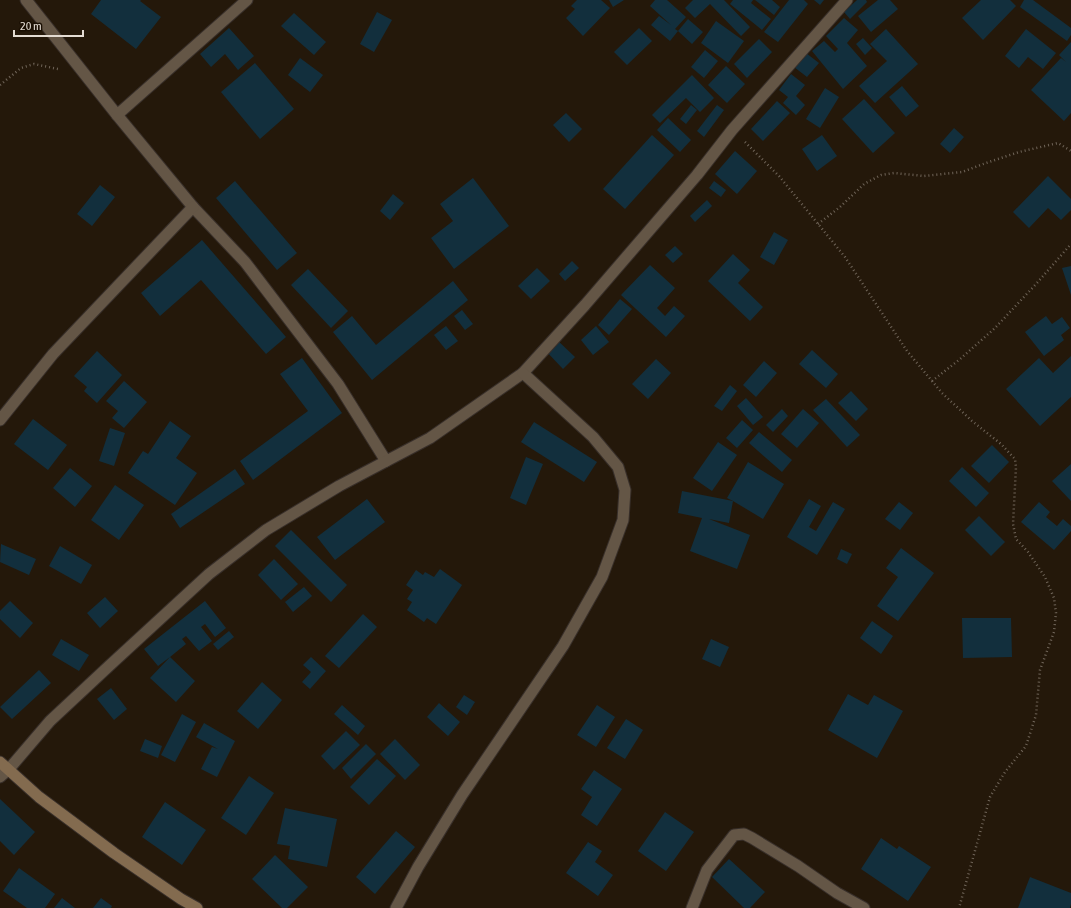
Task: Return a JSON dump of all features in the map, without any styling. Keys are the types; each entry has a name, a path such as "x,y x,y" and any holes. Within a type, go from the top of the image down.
{"main road":[{"path":"4,766 39,797 114,853 181,899 197,908"}],"street":[{"path":"26,0 117,115 193,207 245,262 338,384 386,461"},
{"path":"117,115 247,0"},
{"path":"0,777 4,766 109,666 210,574 266,530 339,486 430,438 523,373 585,305 697,175 732,130 847,0"},
{"path":"0,420 53,354 193,207"},
{"path":"396,908 418,867 462,795 563,646 602,577 623,520 625,490 618,467 593,437 523,373"},
{"path":"692,908 707,870 734,835 744,834 798,866 837,893 864,908"}],"path":[{"path":"0,85 21,68 34,64 87,76"},
{"path":"732,130 779,176 845,257 907,351 942,393 972,421 1001,444 1015,459 1016,467 1013,524 1016,539 1028,552 1045,577 1054,598 1056,613 1054,632 1040,670 1036,715 1026,746 1006,772 990,797 959,908"},
{"path":"818,224 840,207 864,184 881,175 894,173 924,176 962,172 1019,152 1058,143 1071,151"},
{"path":"932,381 959,360 995,328 1071,244"}],"building":[{"path":"101,0 141,0 140,1 161,17 136,49 91,14"},
{"path":"577,0 601,0 610,8 583,36 566,18 575,9 571,6"},
{"path":"609,0 624,0 613,7"},
{"path":"655,0 667,0 686,17 675,29 678,31 670,41 651,25 659,16 671,25 650,6"},
{"path":"693,0 724,0 750,27 741,36 710,4 695,18 685,8"},
{"path":"733,0 753,0 751,3 771,19 762,30 730,4"},
{"path":"755,0 772,0 780,7 774,15"},
{"path":"789,0 804,0 808,4 778,42 764,32"},
{"path":"814,0 824,0 820,5"},
{"path":"857,0 866,0 867,2 850,19 844,12"},
{"path":"878,0 890,0 898,9 871,32 858,16"},
{"path":"981,0 1010,0 1016,6 983,40 962,18"},
{"path":"1024,0 1033,0 1071,28 1071,35 1067,41 1020,7"},
{"path":"377,12 392,20 374,52 360,44"},
{"path":"294,13 326,42 314,55 281,26"},
{"path":"844,18 858,30 847,43 867,66 843,89 812,51 824,41 835,52 838,49 826,36"},
{"path":"688,19 703,32 692,44 678,31"},
{"path":"716,21 744,41 728,63 701,43"},
{"path":"229,28 254,56 238,70 225,54 211,67 200,54"},
{"path":"639,28 652,41 627,65 614,52"},
{"path":"886,29 918,64 875,103 859,86 887,61 870,44"},
{"path":"1026,29 1056,53 1043,69 1028,57 1019,68 1005,56"},
{"path":"863,38 872,48 865,55 856,44"},
{"path":"759,39 772,52 747,78 734,64"},
{"path":"1071,42 1071,113 1064,121 1031,90 1061,58 1066,62 1059,55"},
{"path":"705,50 718,61 704,78 691,67"},
{"path":"806,53 819,63 807,77 794,67"},
{"path":"300,58 323,75 310,92 288,75"},
{"path":"255,63 294,109 260,139 221,92"},
{"path":"726,66 745,84 727,103 708,85"},
{"path":"791,74 805,85 796,96 805,105 796,115 783,103 788,97 779,90"},
{"path":"692,75 714,98 700,112 686,98 660,123 652,115"},
{"path":"902,86 919,106 906,117 889,97"},
{"path":"825,88 839,97 820,128 806,119"},
{"path":"864,99 895,133 873,153 842,119"},
{"path":"777,101 790,113 763,141 751,129"},
{"path":"691,105 697,110 686,124 680,119"},
{"path":"717,105 724,110 704,137 697,131"},
{"path":"566,113 582,129 569,142 553,125"},
{"path":"668,118 691,140 680,152 657,130"},
{"path":"954,128 964,137 950,153 940,144"},
{"path":"652,135 674,155 625,209 603,189"},
{"path":"822,135 837,156 817,171 802,149"},
{"path":"735,151 757,171 737,194 715,174"},
{"path":"1048,176 1071,199 1071,210 1061,220 1048,208 1029,228 1013,212"},
{"path":"473,178 509,226 454,269 431,238 453,221 440,204"},
{"path":"235,181 297,253 277,270 216,198"},
{"path":"714,181 726,190 721,197 709,188"},
{"path":"100,185 115,197 92,226 77,214"},
{"path":"393,194 404,203 390,220 380,211"},
{"path":"707,200 712,206 695,222 690,216"},
{"path":"774,232 788,240 774,265 760,257"},
{"path":"202,240 286,337 266,354 201,280 160,316 141,293"},
{"path":"675,246 683,254 673,263 665,255"},
{"path":"733,254 750,270 738,283 763,307 750,321 708,281"},
{"path":"572,261 579,268 565,281 559,274"},
{"path":"650,265 675,288 657,308 665,316 674,306 685,316 666,337 621,295"},
{"path":"1071,266 1071,295 1062,268"},
{"path":"537,268 550,281 531,299 518,286"},
{"path":"308,269 348,311 331,328 291,285"},
{"path":"453,281 468,300 372,380 333,332 352,316 376,345"},
{"path":"620,299 632,309 609,335 598,325"},
{"path":"462,310 473,324 465,330 454,316"},
{"path":"1046,316 1052,324 1062,317 1070,328 1061,335 1064,340 1044,356 1025,332"},
{"path":"446,326 458,341 446,350 434,335"},
{"path":"596,326 609,342 593,355 581,340"},
{"path":"555,338 575,357 563,369 544,349"},
{"path":"812,350 838,374 826,388 799,364"},
{"path":"97,351 122,375 97,403 84,391 87,387 74,376"},
{"path":"1071,356 1071,397 1040,426 1006,389 1039,358 1053,373"},
{"path":"302,358 342,413 253,480 240,461 308,411 280,374"},
{"path":"656,359 671,373 648,399 632,384"},
{"path":"764,361 777,373 756,397 743,385"},
{"path":"124,381 147,402 124,428 112,418 118,411 106,401"},
{"path":"730,385 737,391 722,411 714,406"},
{"path":"851,391 868,409 856,421 838,403"},
{"path":"746,398 763,417 753,425 737,406"},
{"path":"826,399 860,435 847,447 813,410"},
{"path":"782,409 788,416 773,432 766,425"},
{"path":"803,409 819,423 797,448 781,434"},
{"path":"33,419 67,445 48,470 14,444"},
{"path":"742,420 753,430 737,448 726,438"},
{"path":"170,421 191,436 176,458 197,473 175,505 128,473 143,451 148,454"},
{"path":"534,422 597,462 584,482 521,442"},
{"path":"110,428 125,433 114,466 99,461"},
{"path":"759,432 792,460 782,472 749,443"},
{"path":"718,442 737,455 712,491 693,478"},
{"path":"992,445 1009,462 989,483 971,466"},
{"path":"526,457 543,464 526,505 510,498"},
{"path":"748,462 784,484 763,519 727,498"},
{"path":"1071,464 1071,501 1052,481"},
{"path":"962,467 989,493 976,507 949,481"},
{"path":"70,468 92,486 75,507 53,488"},
{"path":"235,469 245,484 180,528 171,514"},
{"path":"115,485 144,505 119,540 91,520"},
{"path":"682,491 733,501 729,523 709,519 750,535 737,569 690,551 702,518 678,513"},
{"path":"367,499 385,522 335,560 317,537"},
{"path":"809,499 821,506 809,527 816,531 833,502 845,509 817,555 787,537"},
{"path":"899,502 913,513 900,530 885,519"},
{"path":"1039,502 1050,512 1046,517 1057,526 1063,519 1071,526 1071,531 1054,550 1021,522"},
{"path":"979,516 1005,542 991,556 965,530"},
{"path":"291,530 347,585 331,602 275,546"},
{"path":"1,544 36,559 29,575 0,562"},
{"path":"60,546 92,565 81,584 49,566"},
{"path":"901,548 934,573 898,621 877,606 898,577 886,568"},
{"path":"841,549 852,554 847,564 837,559"},
{"path":"274,559 298,584 281,600 258,575"},
{"path":"440,569 462,585 436,624 427,618 424,622 407,610 412,602 407,599 413,590 406,585 416,570 423,575 425,572 434,577"},
{"path":"304,587 312,596 293,612 285,602"},
{"path":"105,597 118,611 100,628 87,613"},
{"path":"10,601 33,623 20,638 0,619 0,611"},
{"path":"205,601 226,628 215,637 205,624 201,627 212,641 199,651 186,636 182,639 186,644 158,666 144,649"},
{"path":"363,614 377,627 339,668 325,656"},
{"path":"962,618 1011,618 1012,657 963,658"},
{"path":"872,621 893,636 881,654 860,638"},
{"path":"229,631 234,637 218,650 213,644"},
{"path":"61,639 89,655 79,671 52,655"},
{"path":"711,639 729,647 720,667 702,659"},
{"path":"170,657 195,681 176,702 150,678"},
{"path":"311,657 326,671 310,689 302,682 311,672 303,665"},
{"path":"39,670 51,683 12,719 0,707"},
{"path":"262,682 282,700 258,729 237,711"},
{"path":"111,688 127,709 114,720 97,699"},
{"path":"848,694 868,705 874,695 903,711 877,758 828,730"},
{"path":"464,695 475,702 467,715 456,707"},
{"path":"439,703 460,722 448,736 427,717"},
{"path":"342,705 365,726 358,735 334,714"},
{"path":"597,705 615,717 596,747 577,735"},
{"path":"182,714 196,722 175,762 161,755"},
{"path":"626,719 643,730 625,759 607,748"},
{"path":"204,723 235,741 217,777 201,769 212,747 218,749 196,737"},
{"path":"346,731 360,745 334,770 321,756"},
{"path":"145,739 162,746 158,758 140,751"},
{"path":"395,739 420,765 405,780 380,754"},
{"path":"366,744 376,754 351,779 342,768"},
{"path":"377,759 396,776 369,805 350,787"},
{"path":"594,770 622,789 597,826 581,815 592,797 581,789"},
{"path":"249,776 274,793 246,835 221,818"},
{"path":"0,799 35,832 14,855 0,841"},
{"path":"165,802 206,830 182,865 142,837"},
{"path":"285,808 337,819 327,867 288,859 290,846 277,844"},
{"path":"665,812 694,832 666,871 638,851"},
{"path":"396,831 415,847 375,894 356,877"},
{"path":"881,838 897,849 899,846 931,867 908,901 861,869"},
{"path":"588,842 602,851 595,862 613,875 598,896 566,873"},
{"path":"275,855 308,887 287,908 282,908 252,879"},
{"path":"729,859 765,892 750,908 744,908 712,877"},
{"path":"19,868 55,894 45,908 27,908 3,891"},
{"path":"1030,877 1071,893 1070,908 1018,908"},
{"path":"62,898 75,908 54,908"},
{"path":"101,898 112,906 111,908 93,908"}]}
